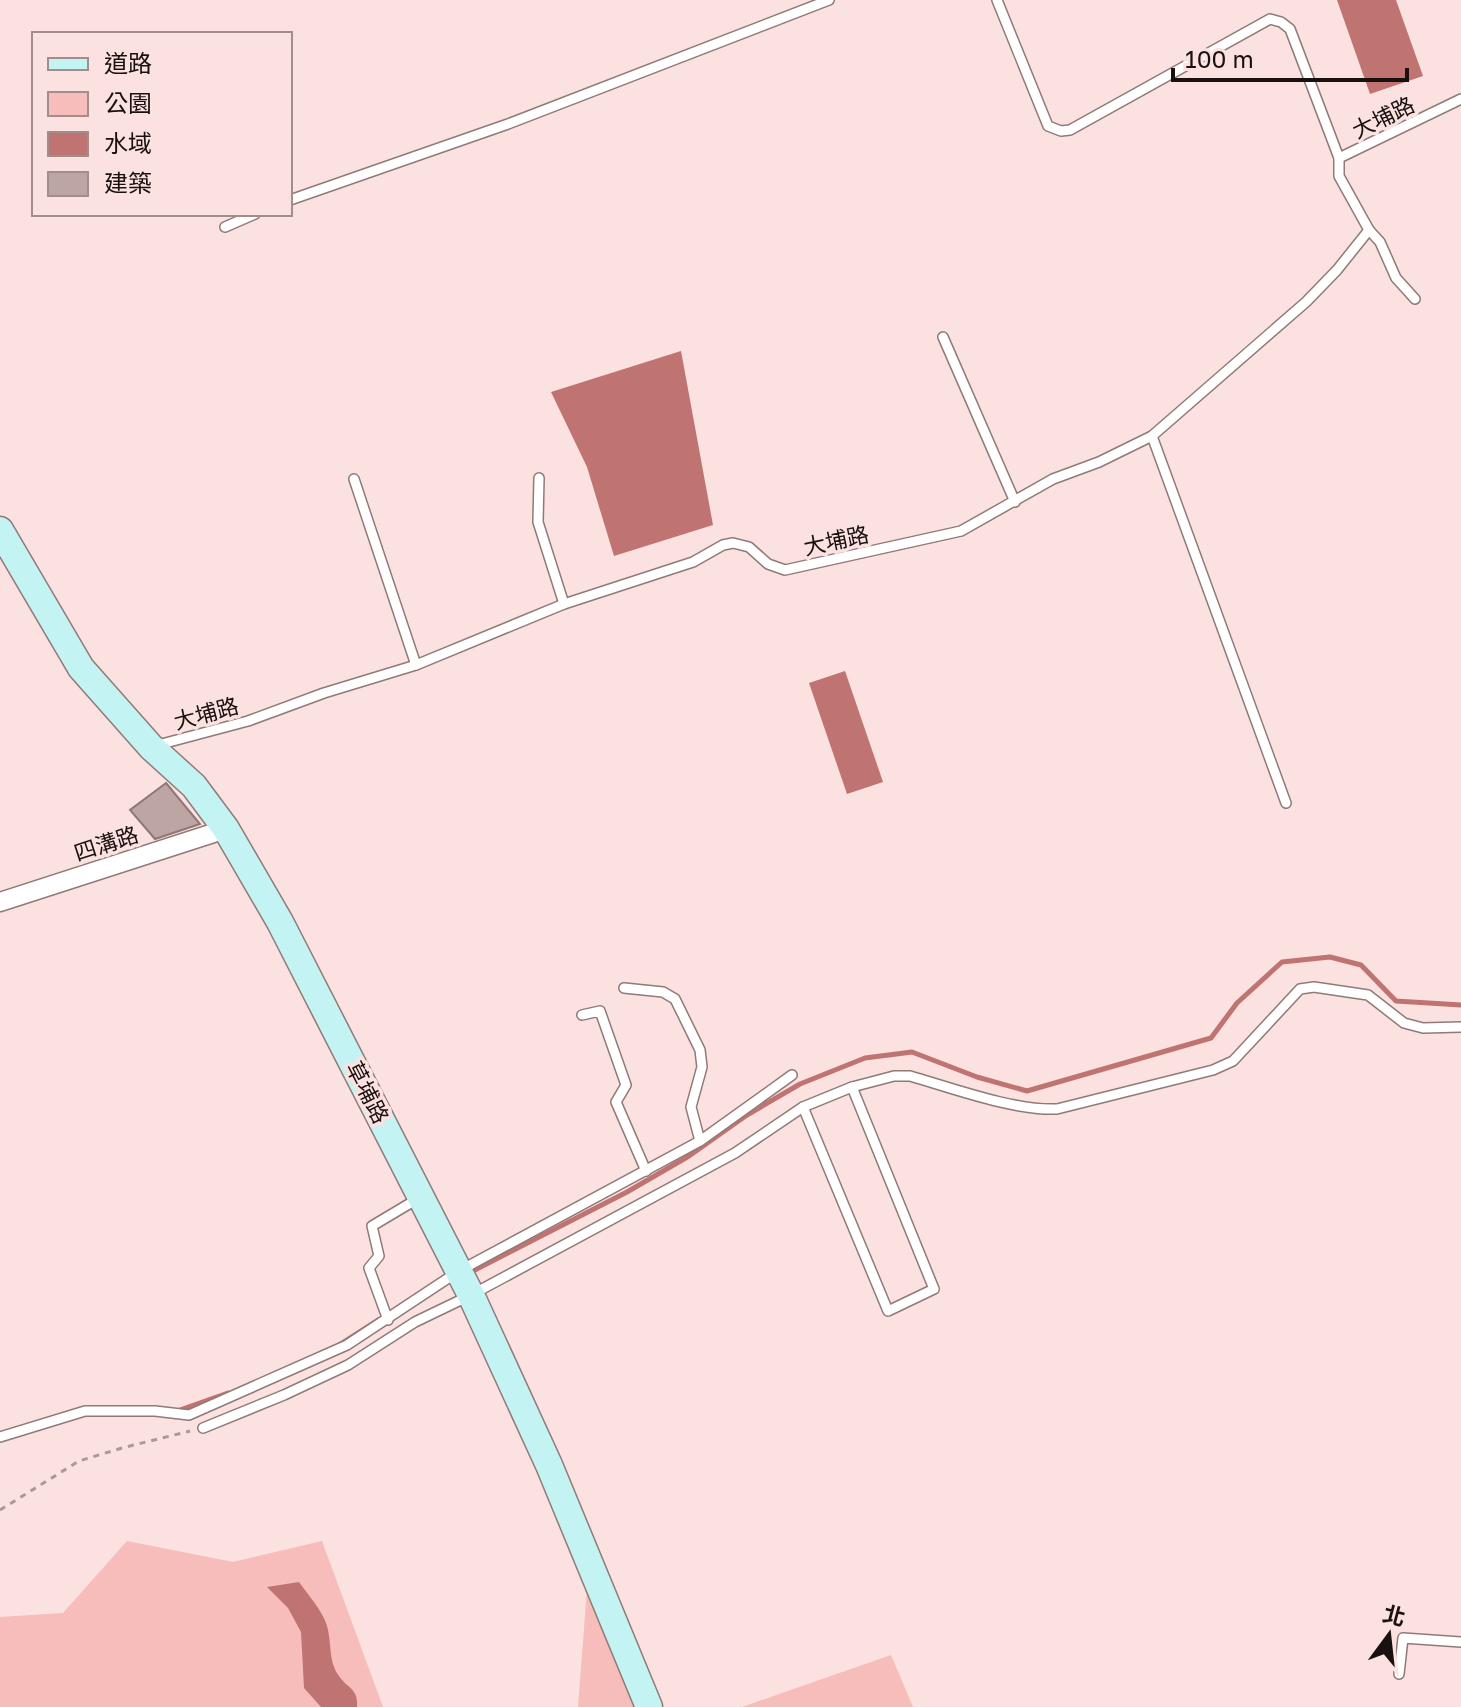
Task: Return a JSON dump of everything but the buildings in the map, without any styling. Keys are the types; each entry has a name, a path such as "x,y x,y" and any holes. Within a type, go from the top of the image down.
{"street":[{"name":"草埔路","path":"0,530 81,668 151,747 194,786 226,829 280,922 471,1295 549,1465 649,1707"},
{"name":"四溝路","path":"0,902 226,829"}],"lane":[{"path":"292,199 508,124 829,0"},
{"name":"大埔路","path":"997,0 1048,126 1061,131 1070,130 1270,19 1290,29 1339,158 1461,99"},
{"path":"1339,158 1339,176 1369,230 1380,242 1396,278 1415,299"},
{"path":"225,227 250,216"},
{"name":"大埔路","path":"151,747 248,721 324,693 416,665 564,604 693,562 723,545 733,543 749,547 768,564 785,570 961,531 1053,479 1099,462 1152,436 1306,302 1369,230"},
{"path":"943,337 1015,502"},
{"path":"1152,436 1286,803"},
{"path":"539,478 538,522 564,604"},
{"path":"354,479 416,665"},
{"path":"203,1428 348,1365 415,1322 735,1153 803,1107 852,1087 894,1076 910,1076 1041,1110 1057,1109 1213,1070 1233,1061 1300,989 1314,987 1368,995 1404,1023 1423,1028 1461,1027"},
{"path":"624,988 663,992 675,999 681,1011 700,1050 702,1067 691,1107 700,1141"},
{"path":"582,1015 600,1011 626,1085 616,1102 646,1171"},
{"path":"0,1437 85,1411 155,1411 189,1415 347,1345 459,1271 700,1141 792,1075"},
{"path":"803,1107 888,1311 934,1289 852,1087"},
{"path":"388,1320 369,1268 379,1256 372,1226 421,1196"},
{"path":"1399,1674 1403,1638 1461,1642"}],"path":[{"path":"0,1510 79,1461 203,1428"}],"green space":[{"path":"127,1541 233,1562 322,1541 383,1707 0,1707 0,1617 63,1613"},
{"path":"589,1563 649,1707 578,1707"},
{"path":"891,1655 913,1707 742,1707"}],"water":[{"path":"1337,0 1396,0 1423,76 1370,94"},
{"path":"681,351 713,525 614,556 587,467 551,392"},
{"path":"845,671 883,782 847,794 809,683"},
{"path":"299,1582 325,1620 333,1664 354,1692 357,1707 321,1707 304,1688 301,1632 288,1608 267,1587"}],"waterway":[{"path":"469,1273 627,1192 800,1084 865,1058 912,1052 977,1077 1027,1091 1211,1038 1237,1003 1282,962 1330,957 1361,965 1396,1001 1461,1005"},
{"path":"339,1345 378,1320"},
{"path":"177,1411 228,1393"}]}
